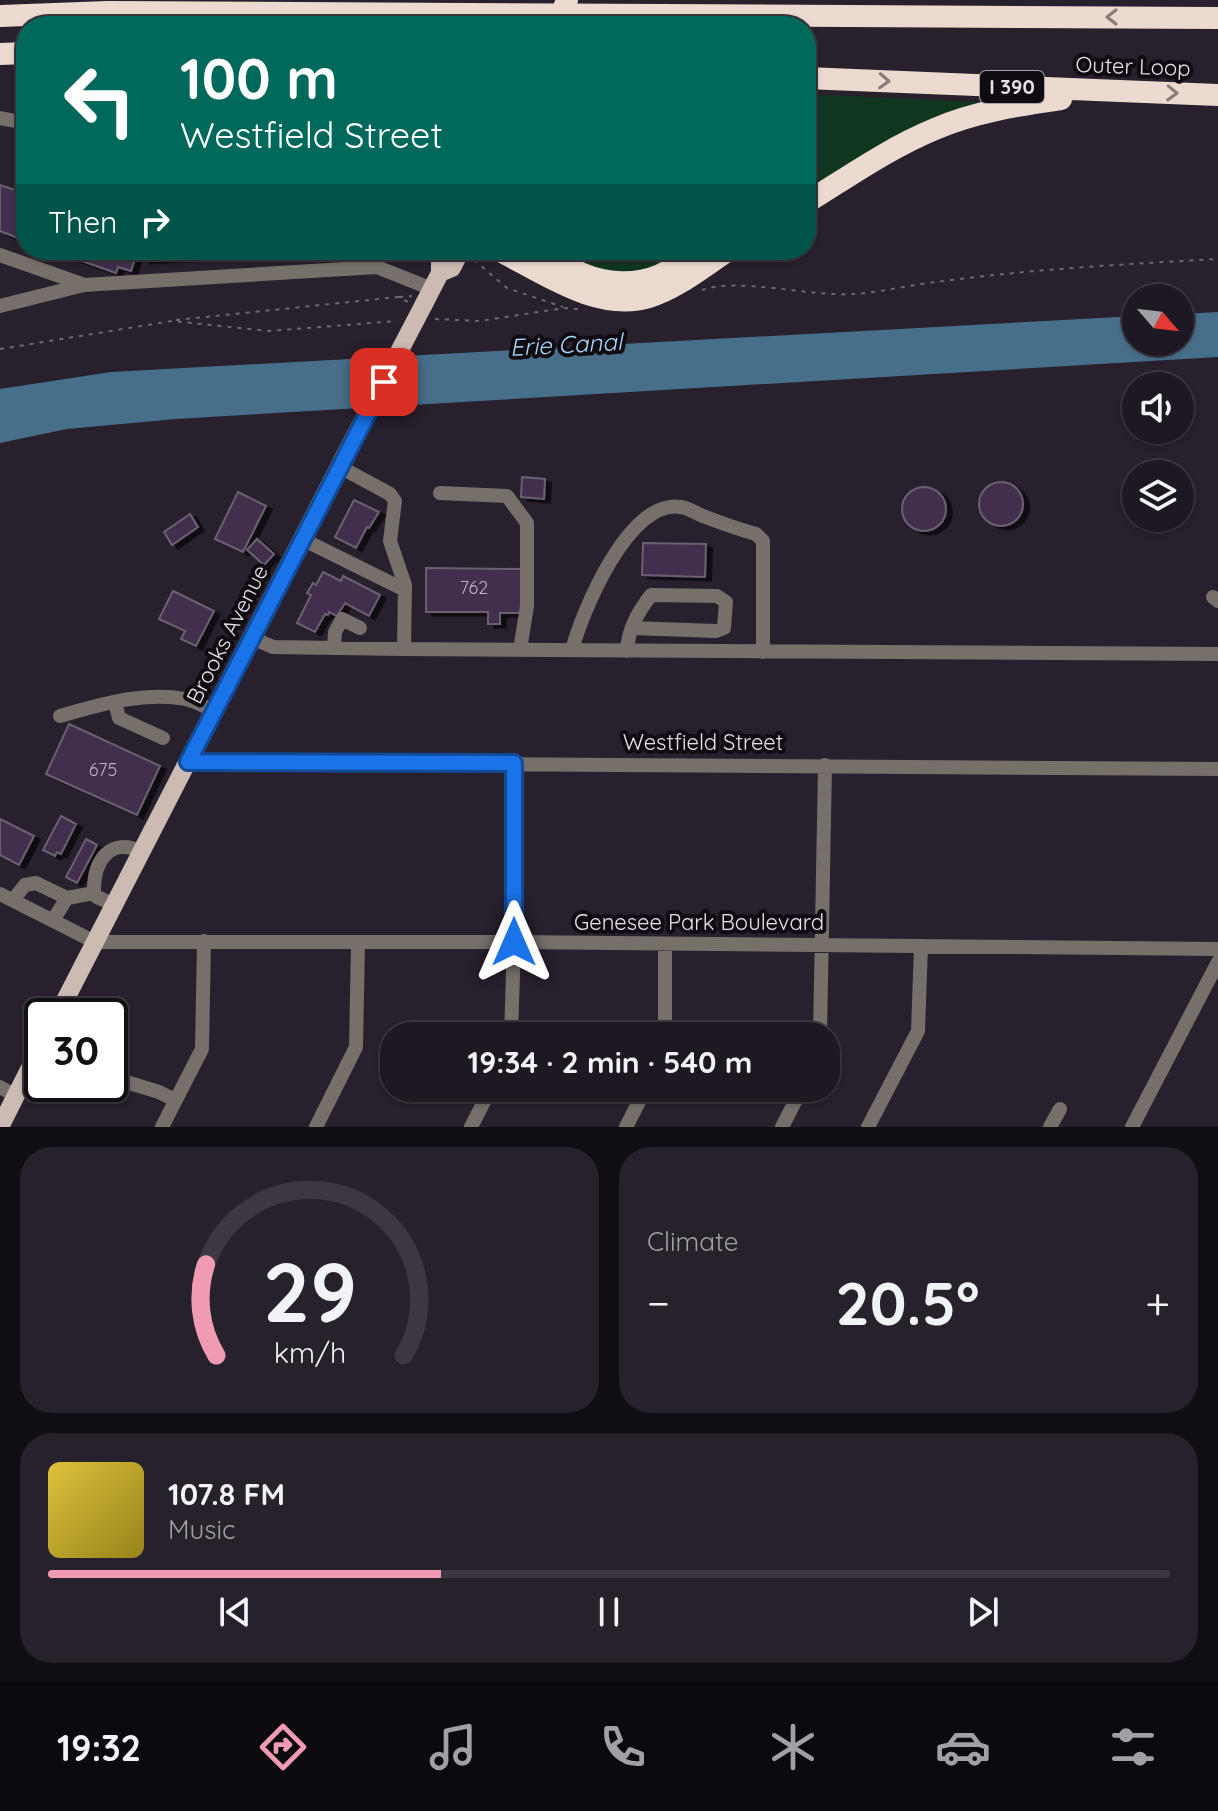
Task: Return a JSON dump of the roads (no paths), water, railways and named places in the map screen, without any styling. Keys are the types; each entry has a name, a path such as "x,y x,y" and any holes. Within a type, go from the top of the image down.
{"highway":[{"path":"0,9 52,0"},
{"path":"508,0 546,2 581,10"},
{"path":"868,0 914,16"},
{"path":"0,16 87,12 581,10 1218,18"},
{"name":"Outer Loop","path":"816,78 1218,95"},
{"path":"816,197 897,147 937,128 1026,104 1117,92"},
{"path":"518,260 580,290 610,300 630,301 670,288 713,260"},
{"path":"559,260 583,275 603,281 631,283 661,274 680,260"}],"main road":[{"name":"Brooks Avenue","path":"66,998 342,463 441,260"},
{"name":"Brooks Avenue","path":"423,293 462,260"},
{"path":"0,1127 8,1092 24,1070"}],"street":[{"path":"0,255 84,285"},
{"path":"368,260 423,293"},
{"path":"0,306 84,285 377,267"},
{"path":"342,463 390,494 395,501 390,541 405,590 404,649"},
{"path":"440,493 507,496 527,523 527,606 520,650"},
{"path":"572,650 605,567 649,516 665,508 680,506 756,534 763,541 763,652"},
{"path":"302,539 405,590"},
{"path":"627,651 632,628 638,613 651,595 717,596 726,602 724,628 716,631 632,628"},
{"path":"334,648 335,632 342,619 360,628"},
{"path":"252,638 273,647 1218,654"},
{"path":"60,716 115,702 156,698 184,699 215,711"},
{"path":"115,702 119,718 163,738"},
{"name":"Westfield Street","path":"188,762 1218,769"},
{"path":"511,1022 514,763"},
{"path":"820,1022 825,765"},
{"path":"94,893 96,872 105,855 117,846 128,845 142,852"},
{"path":"6,897 25,885 36,883 67,898 94,893 115,905"},
{"name":"Genesee Park Boulevard","path":"6,897 95,942 514,942 1218,949"},
{"path":"53,920 67,898"},
{"path":"162,1127 202,1049 204,941"},
{"path":"316,1127 356,1047 358,943"},
{"path":"665,945 665,1022"},
{"path":"868,1127 918,1031 921,946"},
{"path":"1132,1127 1218,962"},
{"path":"128,1083 175,1100"},
{"path":"471,1127 484,1102"},
{"path":"626,1127 639,1102"},
{"path":"782,1127 795,1102"},
{"path":"1050,1127 1060,1109"}],"water":[{"path":"1218,312 1218,357 176,419 67,429 0,443 0,389 111,372 1122,317 1122,356 1194,356 1194,313"}],"water label":[{"name":"Erie Canal","path":"566,345"}]}
